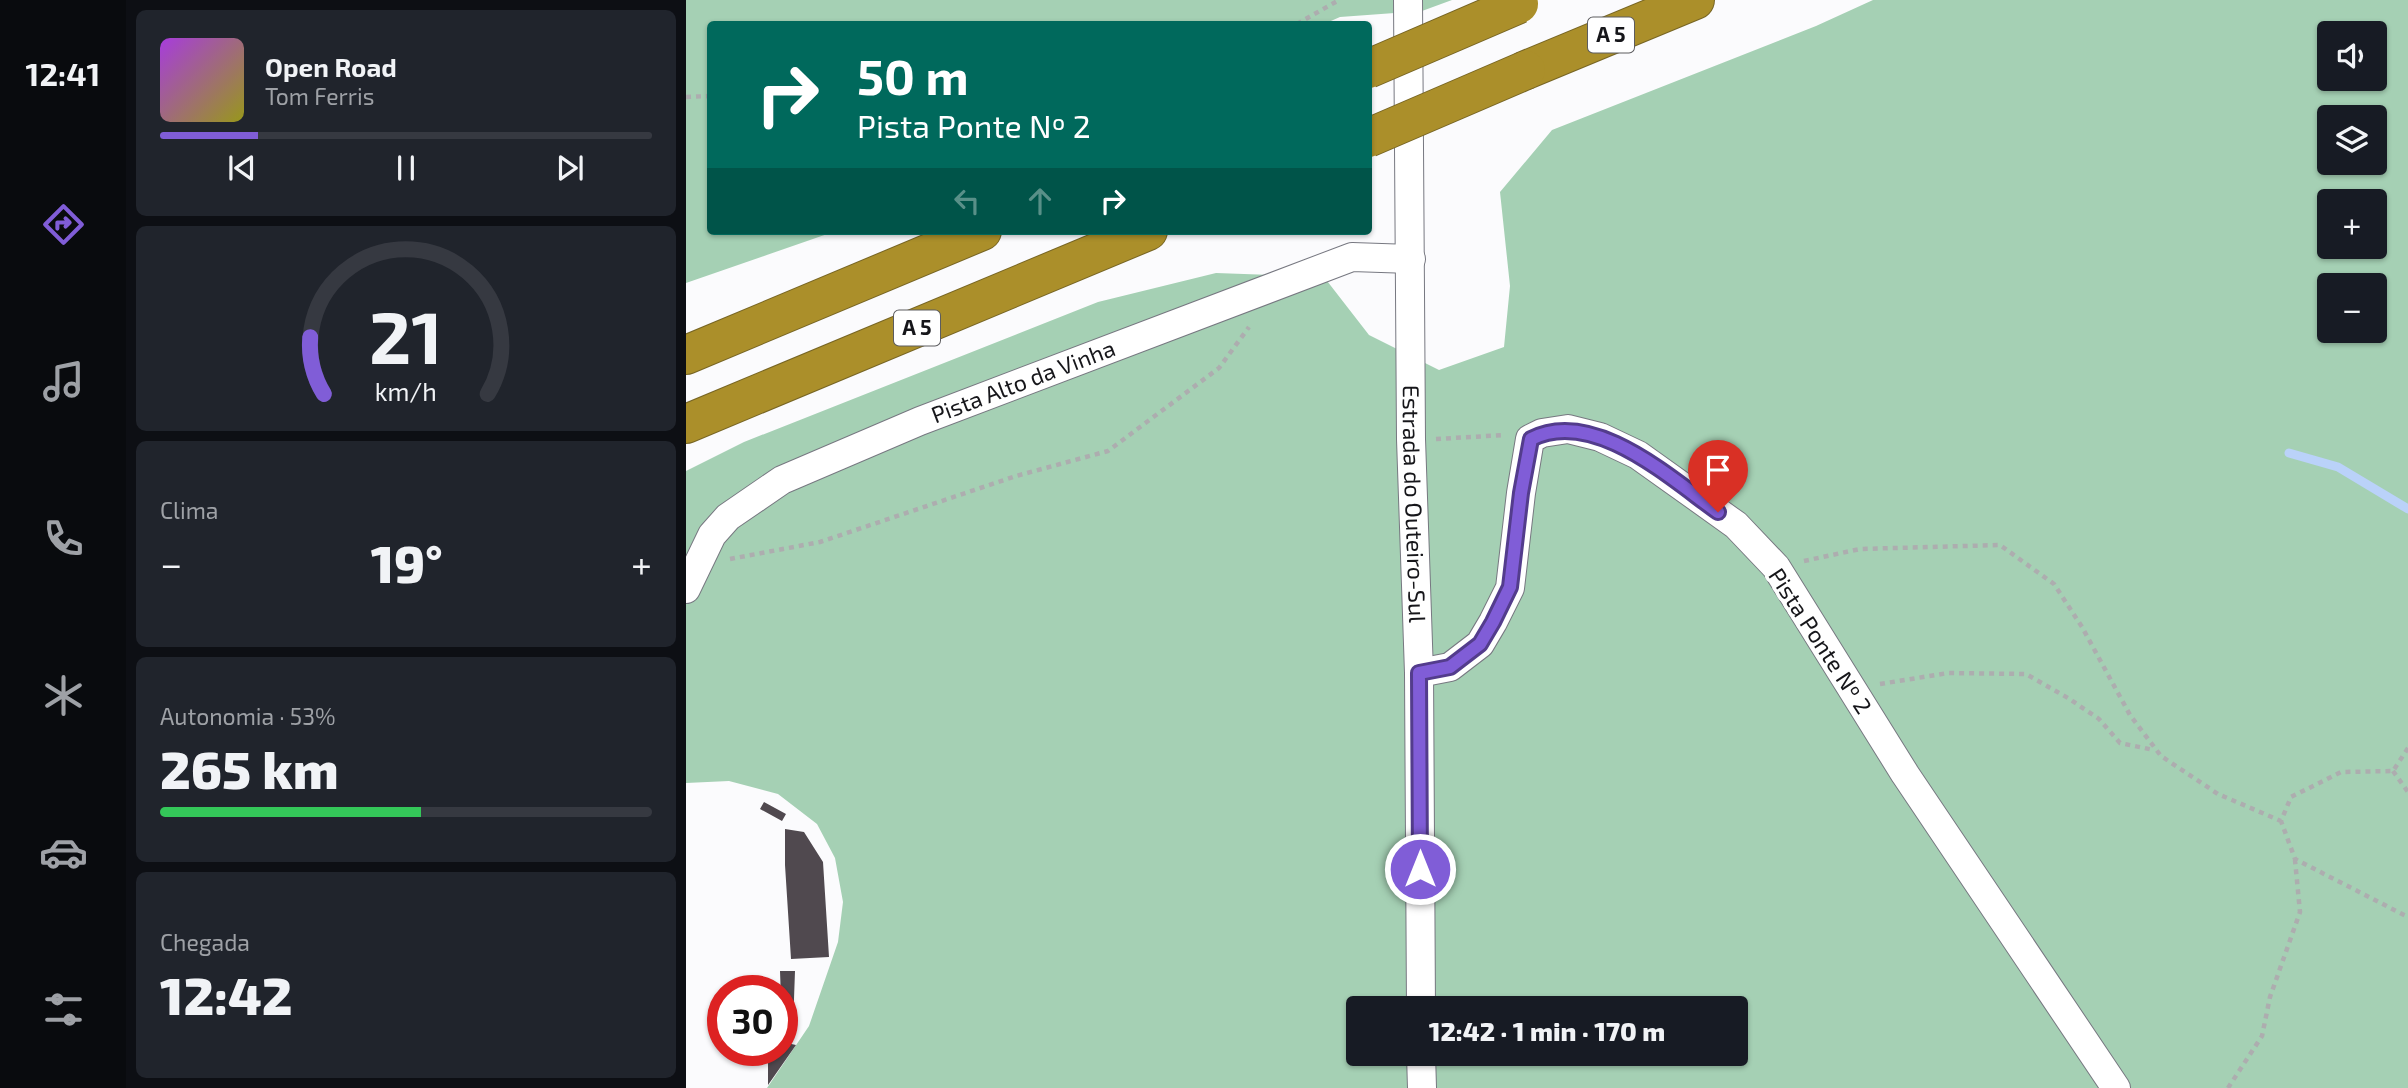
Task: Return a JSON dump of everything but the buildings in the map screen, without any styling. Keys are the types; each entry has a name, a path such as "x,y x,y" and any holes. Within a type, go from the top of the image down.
{"highway":[{"name":"A 5","path":"1372,136 1695,0"},
{"path":"1372,67 1524,2"},
{"path":"686,355 972,235"},
{"name":"A 5","path":"686,424 1138,235"},
{"path":"686,336 739,332"}],"street":[{"name":"Estrada do Outeiro-Sul","path":"1408,0 1411,439 1419,673 1421,996"},
{"name":"Pista Alto da Vinha","path":"691,577 712,535 728,517 782,480 920,421 1352,257 1410,258"},
{"name":"Pista Ponte Nº 2","path":"1542,433 1568,429 1600,437 1638,455 1736,525 1776,567 1905,774 2116,1088"},
{"path":"1419,673 1450,667 1480,644 1493,622 1510,587 1527,452 1531,439 1542,433"},
{"path":"1421,1066 1422,1088"}],"path":[{"path":"1302,21 1339,0"},
{"path":"686,97 707,96"},
{"path":"691,577 820,542 1016,476 1108,451 1219,368 1250,326"},
{"path":"1411,439 1542,433"},
{"path":"1776,567 1860,549 2000,545 2054,584 2082,627 2130,715 2161,756 2218,794 2281,821"},
{"path":"1852,690 1948,673 2026,674 2099,719 2120,743 2156,750"},
{"path":"2393,771 2408,748"},
{"path":"2393,771 2408,792"},
{"path":"2228,1088 2262,1036 2270,997 2300,912 2295,859 2281,821 2291,797 2341,772 2393,771"},
{"path":"2295,859 2408,917"}],"green space":[{"path":"686,0 1452,0 1422,11 1340,17 1331,21 707,21 707,235 824,235 686,283"},
{"path":"1873,0 2408,0 2408,1088 767,1088 782,1066 798,1066 798,1042 809,1026 838,942 843,902 835,858 817,824 778,794 729,781 686,783 686,471 744,442 1098,302 1216,273 1324,277 1369,335 1439,370 1504,347 1510,286 1500,192 1552,130 1816,26"}],"waterway":[{"path":"2289,453 2338,467 2408,509"}],"route":[{"path":"1420,869 1419,673 1450,667 1480,644 1510,587 1521,493 1531,439 1542,433 1568,429 1600,437 1638,455 1718,512"}]}
